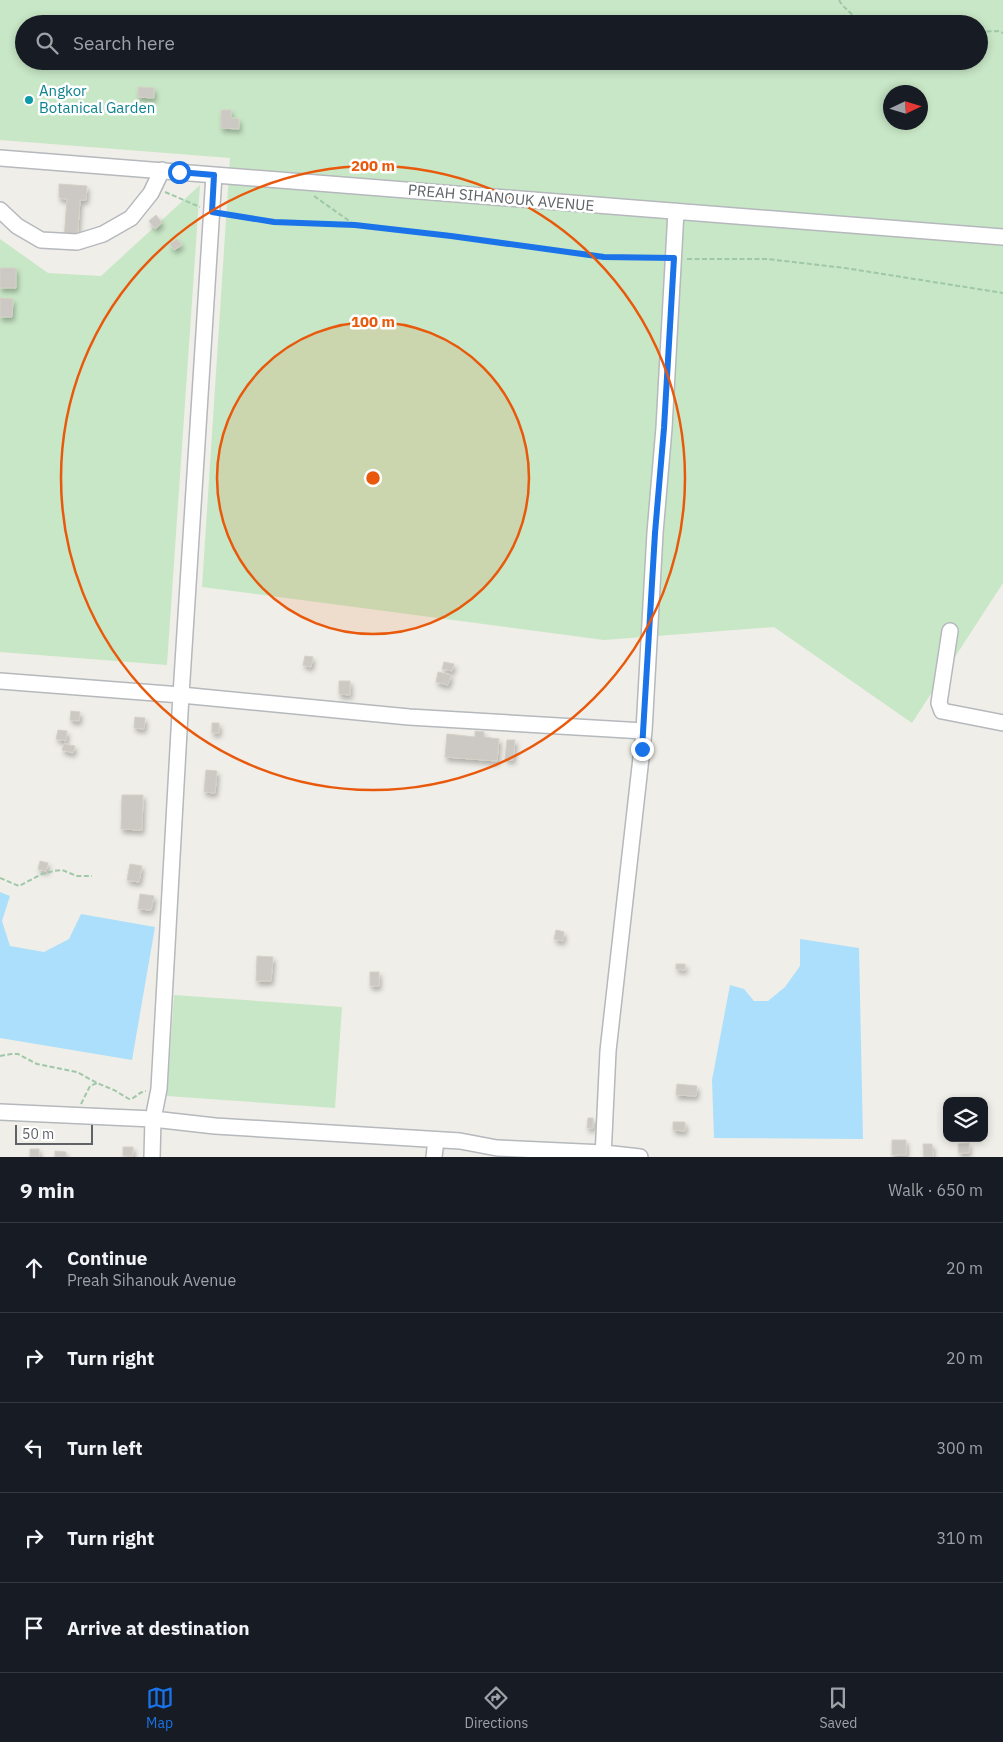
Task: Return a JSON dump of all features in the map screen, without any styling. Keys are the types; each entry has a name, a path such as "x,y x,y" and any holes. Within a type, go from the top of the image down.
{"street":[{"name":"PREAH SIHANOUK AVENUE","path":"0,158 1003,237"},
{"path":"0,210 16,226 41,240 77,242 104,234 131,218 151,193 162,170"},
{"path":"152,1157 153,1119 159,1089 181,695 214,175"},
{"path":"603,1155 608,1050 644,731 654,543 664,428 676,212"},
{"path":"950,631 939,702 942,710 1003,723"},
{"path":"0,682 181,695 409,717 644,731"},
{"path":"0,1112 153,1119 215,1126 436,1140 460,1142 497,1152 640,1157"},
{"path":"434,1157 436,1140"}],"path":[{"path":"839,0 853,15"},
{"path":"988,32 1003,32"},
{"path":"294,181 355,225"},
{"path":"154,188 212,212 274,222 355,225 604,257 767,259 844,268 1003,293"},
{"path":"0,878 19,886 42,874 54,871 62,870 77,876 92,876"},
{"path":"0,1056 18,1054 37,1064 78,1072 129,1099 132,1099 140,1092 159,1089"},
{"path":"76,1116 90,1086 97,1083"}],"green space":[{"path":"0,0 1003,0 1003,583 912,723 774,627 604,640 202,587 230,158 0,140"},
{"path":"200,185 167,665 0,652 0,239 48,273 101,276"},
{"path":"174,995 342,1007 335,1108 167,1096"}],"water":[{"path":"0,892 10,896 2,921 10,946 44,952 69,939 81,914 155,927 132,1060 0,1038"},
{"path":"800,939 859,948 863,1139 714,1138 712,1080 730,985 744,989 754,1001 768,1001 785,987 800,966"}],"building":[{"path":"138,87 154,88 154,98 138,97"},
{"path":"221,110 231,110 231,118 239,119 239,129 221,128"},
{"path":"59,184 87,186 86,200 80,200 77,241 64,240 67,199 59,198"},
{"path":"156,215 162,223 155,229 149,221"},
{"path":"177,239 182,245 174,250 170,244"},
{"path":"0,268 16,268 16,288 0,288"},
{"path":"0,298 13,299 12,317 0,317"},
{"path":"305,656 313,657 311,667 303,665"},
{"path":"444,662 454,664 452,671 442,669"},
{"path":"438,672 451,675 448,685 436,682"},
{"path":"339,681 350,681 350,695 339,694"},
{"path":"71,711 80,712 79,721 70,720"},
{"path":"135,717 145,718 144,729 134,728"},
{"path":"212,723 219,723 219,733 212,733"},
{"path":"58,730 67,731 66,741 56,739"},
{"path":"475,731 484,732 484,737 499,739 497,761 445,757 447,734 475,737"},
{"path":"507,740 515,740 513,760 505,759"},
{"path":"64,744 75,746 73,753 62,750"},
{"path":"206,770 217,771 215,793 204,792"},
{"path":"122,795 143,795 142,830 121,829"},
{"path":"40,861 48,863 46,871 38,869"},
{"path":"130,864 142,866 139,882 127,880"},
{"path":"140,894 154,896 151,910 138,909"},
{"path":"556,930 564,932 563,941 554,939"},
{"path":"257,956 273,957 271,981 256,981"},
{"path":"676,964 685,964 685,970 676,969"},
{"path":"370,972 379,972 379,986 370,986"},
{"path":"677,1084 697,1086 696,1096 676,1095"},
{"path":"588,1118 593,1118 593,1128 587,1128"},
{"path":"673,1122 685,1122 685,1131 673,1130"},
{"path":"892,1140 906,1140 906,1155 892,1155"},
{"path":"969,1143 969,1153 959,1153 958,1144"},
{"path":"923,1144 932,1144 933,1157 924,1157"},
{"path":"123,1147 133,1147 133,1156 123,1156"},
{"path":"30,1149 39,1149 39,1157 30,1157"},
{"path":"55,1151 66,1152 66,1157 55,1157"}],"place":[{"name":"Angkor Botanical Garden","path":"29,100"}],"route":[{"path":"179,172 214,175 212,212 274,222 355,225 451,236 604,257 674,258 642,749"}]}
